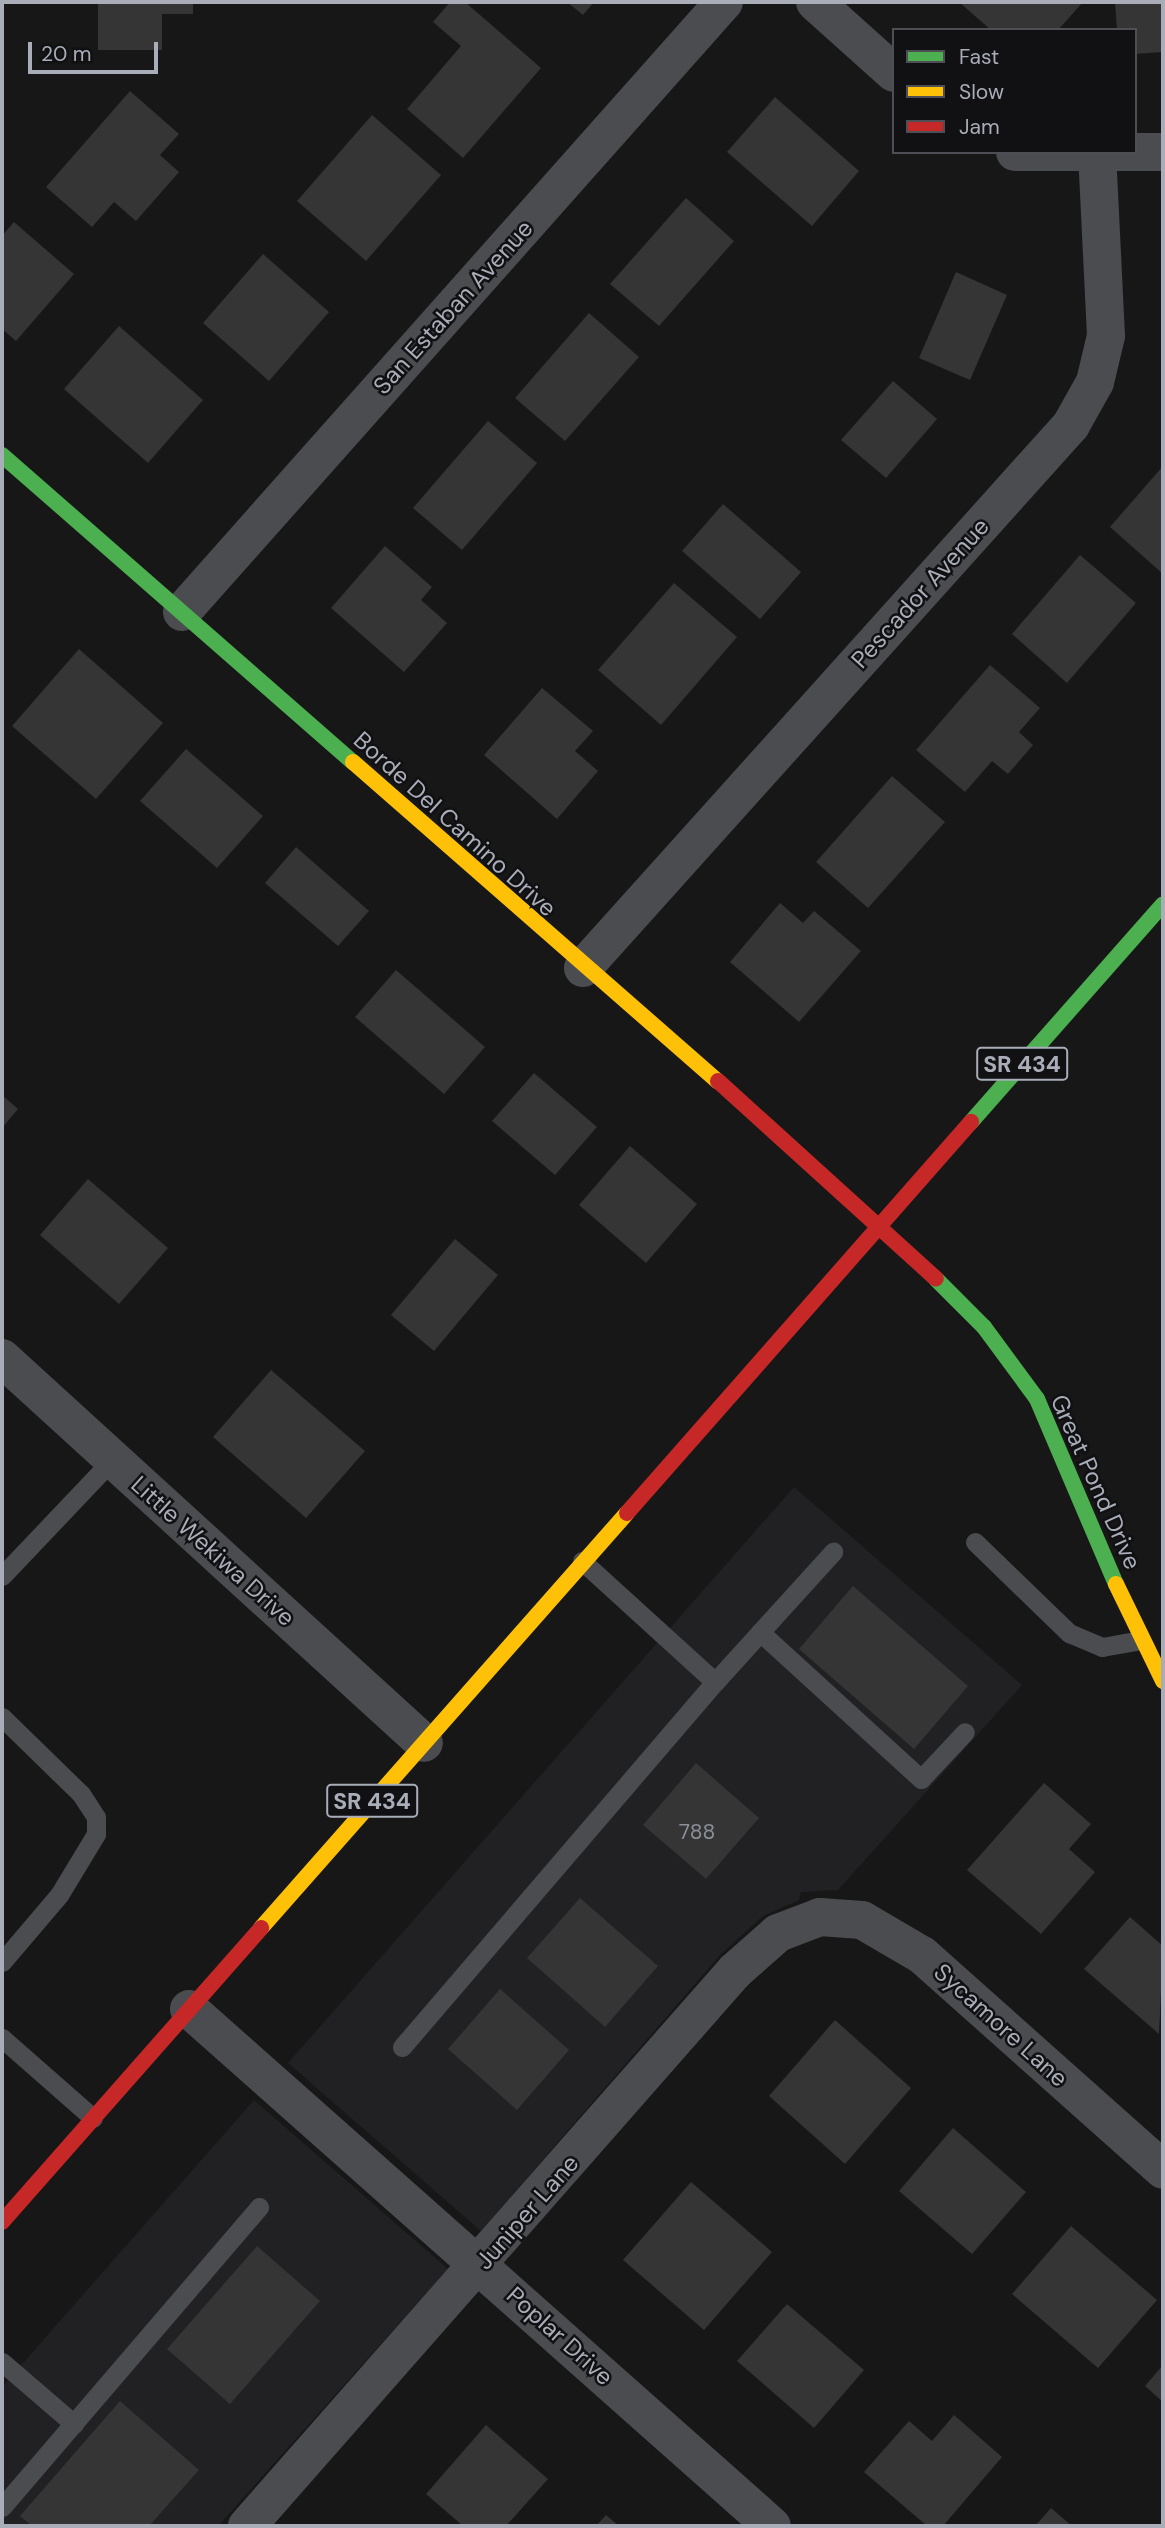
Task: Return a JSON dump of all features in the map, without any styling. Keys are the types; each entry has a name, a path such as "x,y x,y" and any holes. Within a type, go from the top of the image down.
{"main road":[{"name":"Borde Del Camino Drive","path":"2,455 183,612 583,968 881,1224"},
{"name":"SR 434","path":"2,2222 1163,904"},
{"name":"Great Pond Drive","path":"881,1224 984,1327 1037,1399 1152,1635 1163,1681"}],"street":[{"name":"San Estaban Avenue","path":"183,612 724,2"},
{"path":"815,2 892,71"},
{"path":"1137,153 1163,152"},
{"name":"Pescador Avenue","path":"583,968 1070,425 1095,382 1106,336 1097,154"},
{"name":"Little Wekiwa Drive","path":"2,1359 424,1743"},
{"name":"Sycamore Lane","path":"820,1917 862,1920 922,1955 1163,2170"},
{"name":"Juniper Lane","path":"247,2526 481,2265 735,1971 778,1933 820,1917"},
{"name":"Poplar Drive","path":"189,2009 481,2265 772,2526"}],"lane":[{"path":"2,1576 113,1459"},
{"path":"975,1542 1069,1633 1102,1647 1152,1635"},
{"path":"402,2048 715,1682 833,1552"},
{"path":"582,1561 715,1682"},
{"path":"760,1632 921,1779 965,1732"},
{"path":"2,1717 81,1794 96,1817 96,1834 59,1895 2,1962"},
{"path":"2,2038 93,2118"},
{"path":"2,2507 259,2207"},
{"path":"2,2362 74,2424"}],"shaded area":[{"path":"794,1487 1022,1685 838,1890 801,1892 799,1900 763,1916 721,1954 481,2231 288,2063"},
{"path":"254,2100 448,2269 218,2526 2,2526 2,2387"}],"building":[{"path":"98,2 193,2 193,14 162,14 162,50 98,50"},
{"path":"450,2 465,2 541,68 463,158 407,109 461,46 433,22"},
{"path":"567,2 594,2 583,15"},
{"path":"959,2 1083,2 1060,28 989,28"},
{"path":"1115,2 1163,2 1163,52 1137,54 1137,28 1117,28"},
{"path":"130,91 179,134 160,155 179,172 136,221 114,202 92,227 46,187"},
{"path":"775,97 859,171 812,226 727,152"},
{"path":"372,115 441,175 366,261 297,201"},
{"path":"686,198 734,241 659,326 610,284"},
{"path":"14,222 74,274 16,341 2,329 2,236"},
{"path":"263,254 329,312 269,381 203,323"},
{"path":"956,272 1007,295 970,380 919,358"},
{"path":"589,313 639,357 565,441 515,398"},
{"path":"119,326 203,400 148,463 64,389"},
{"path":"893,381 937,419 886,478 841,440"},
{"path":"488,421 537,463 462,550 413,508"},
{"path":"1163,466 1163,574 1110,527"},
{"path":"723,504 801,572 760,619 682,551"},
{"path":"385,546 432,587 421,600 447,623 404,672 331,608"},
{"path":"1080,555 1136,603 1067,683 1012,634"},
{"path":"674,583 737,637 661,725 598,670"},
{"path":"79,649 163,723 96,799 12,726"},
{"path":"990,665 1040,708 1019,732 1033,745 1008,774 992,761 965,792 916,750"},
{"path":"542,688 593,731 575,751 598,771 557,819 484,755"},
{"path":"186,749 263,816 217,868 140,801"},
{"path":"892,776 945,822 868,908 816,862"},
{"path":"296,847 369,911 338,946 265,883"},
{"path":"780,903 803,923 814,911 861,951 799,1022 730,962"},
{"path":"396,970 485,1047 444,1094 355,1017"},
{"path":"534,1073 597,1127 555,1175 492,1121"},
{"path":"2,1095 18,1109 2,1128"},
{"path":"630,1146 697,1204 646,1263 579,1205"},
{"path":"88,1179 168,1248 119,1304 40,1235"},
{"path":"455,1239 498,1275 434,1351 391,1315"},
{"path":"271,1370 365,1451 306,1518 213,1437"},
{"path":"853,1586 968,1686 914,1749 799,1649"},
{"path":"696,1763 759,1818 706,1879 643,1825"},
{"path":"1044,1783 1091,1824 1069,1849 1095,1872 1041,1934 967,1870"},
{"path":"580,1898 658,1966 605,2027 527,1958"},
{"path":"1130,1917 1163,1946 1159,2034 1084,1969"},
{"path":"500,1989 569,2050 517,2110 448,2049"},
{"path":"835,2020 911,2088 845,2164 769,2096"},
{"path":"953,2128 1026,2192 972,2254 899,2191"},
{"path":"691,2182 772,2252 704,2330 623,2260"},
{"path":"1071,2226 1157,2300 1098,2368 1012,2294"},
{"path":"257,2246 320,2301 230,2404 167,2349"},
{"path":"787,2304 864,2370 814,2428 737,2361"},
{"path":"1163,2365 1163,2402 1145,2386"},
{"path":"120,2401 199,2470 149,2526 32,2526 20,2516"},
{"path":"954,2415 1002,2457 943,2526 927,2526 864,2472 909,2421 932,2441"},
{"path":"486,2425 548,2479 506,2526 463,2526 426,2494"},
{"path":"1051,2508 1072,2526 1035,2526"},
{"path":"606,2515 619,2526 596,2526"}],"traffic: fast":[{"path":"2,455 353,762"},
{"path":"971,1122 1163,904"},
{"path":"936,1279 984,1327 1037,1399 1116,1584"}],"traffic: slow":[{"path":"353,762 718,1081"},
{"path":"261,1928 627,1513"},
{"path":"1116,1584 1163,1681"}],"traffic: jam":[{"path":"718,1081 936,1279"},
{"path":"627,1513 971,1122"},
{"path":"2,2222 261,1928"}]}
